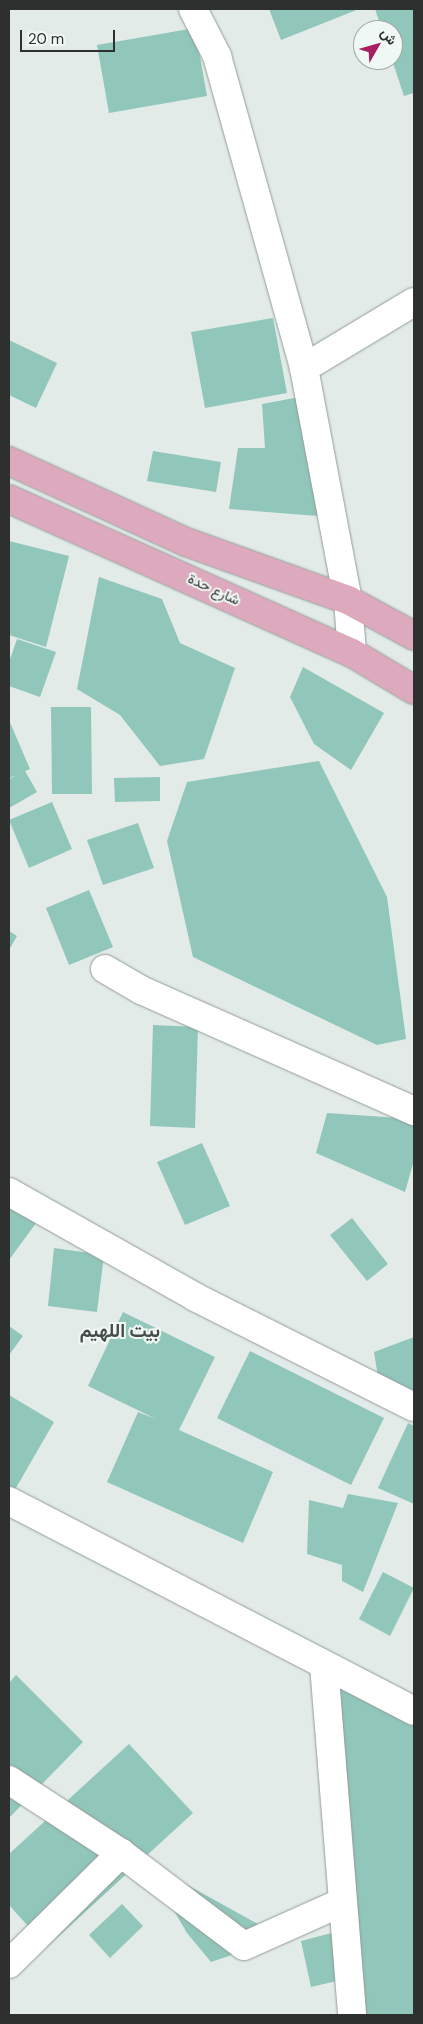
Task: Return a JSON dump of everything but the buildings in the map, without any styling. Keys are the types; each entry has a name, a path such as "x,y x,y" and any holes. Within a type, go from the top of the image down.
{"main road":[{"path":"9,461 186,542 348,600 414,636"},
{"name":"شارع حدة","path":"9,499 352,653 414,690"}],"street":[{"path":"193,9 217,56 304,368 348,600 352,653"},
{"path":"304,368 414,302"},
{"path":"105,969 141,990 414,1111"},
{"path":"9,1192 195,1297 414,1407"},
{"path":"9,1501 414,1711"},
{"path":"324,1665 352,2015"},
{"path":"9,1780 120,1853 244,1946 343,1902"},
{"path":"9,1964 120,1853"}],"district":[{"name":"بيت اللهيم","path":"120,1331"}]}
